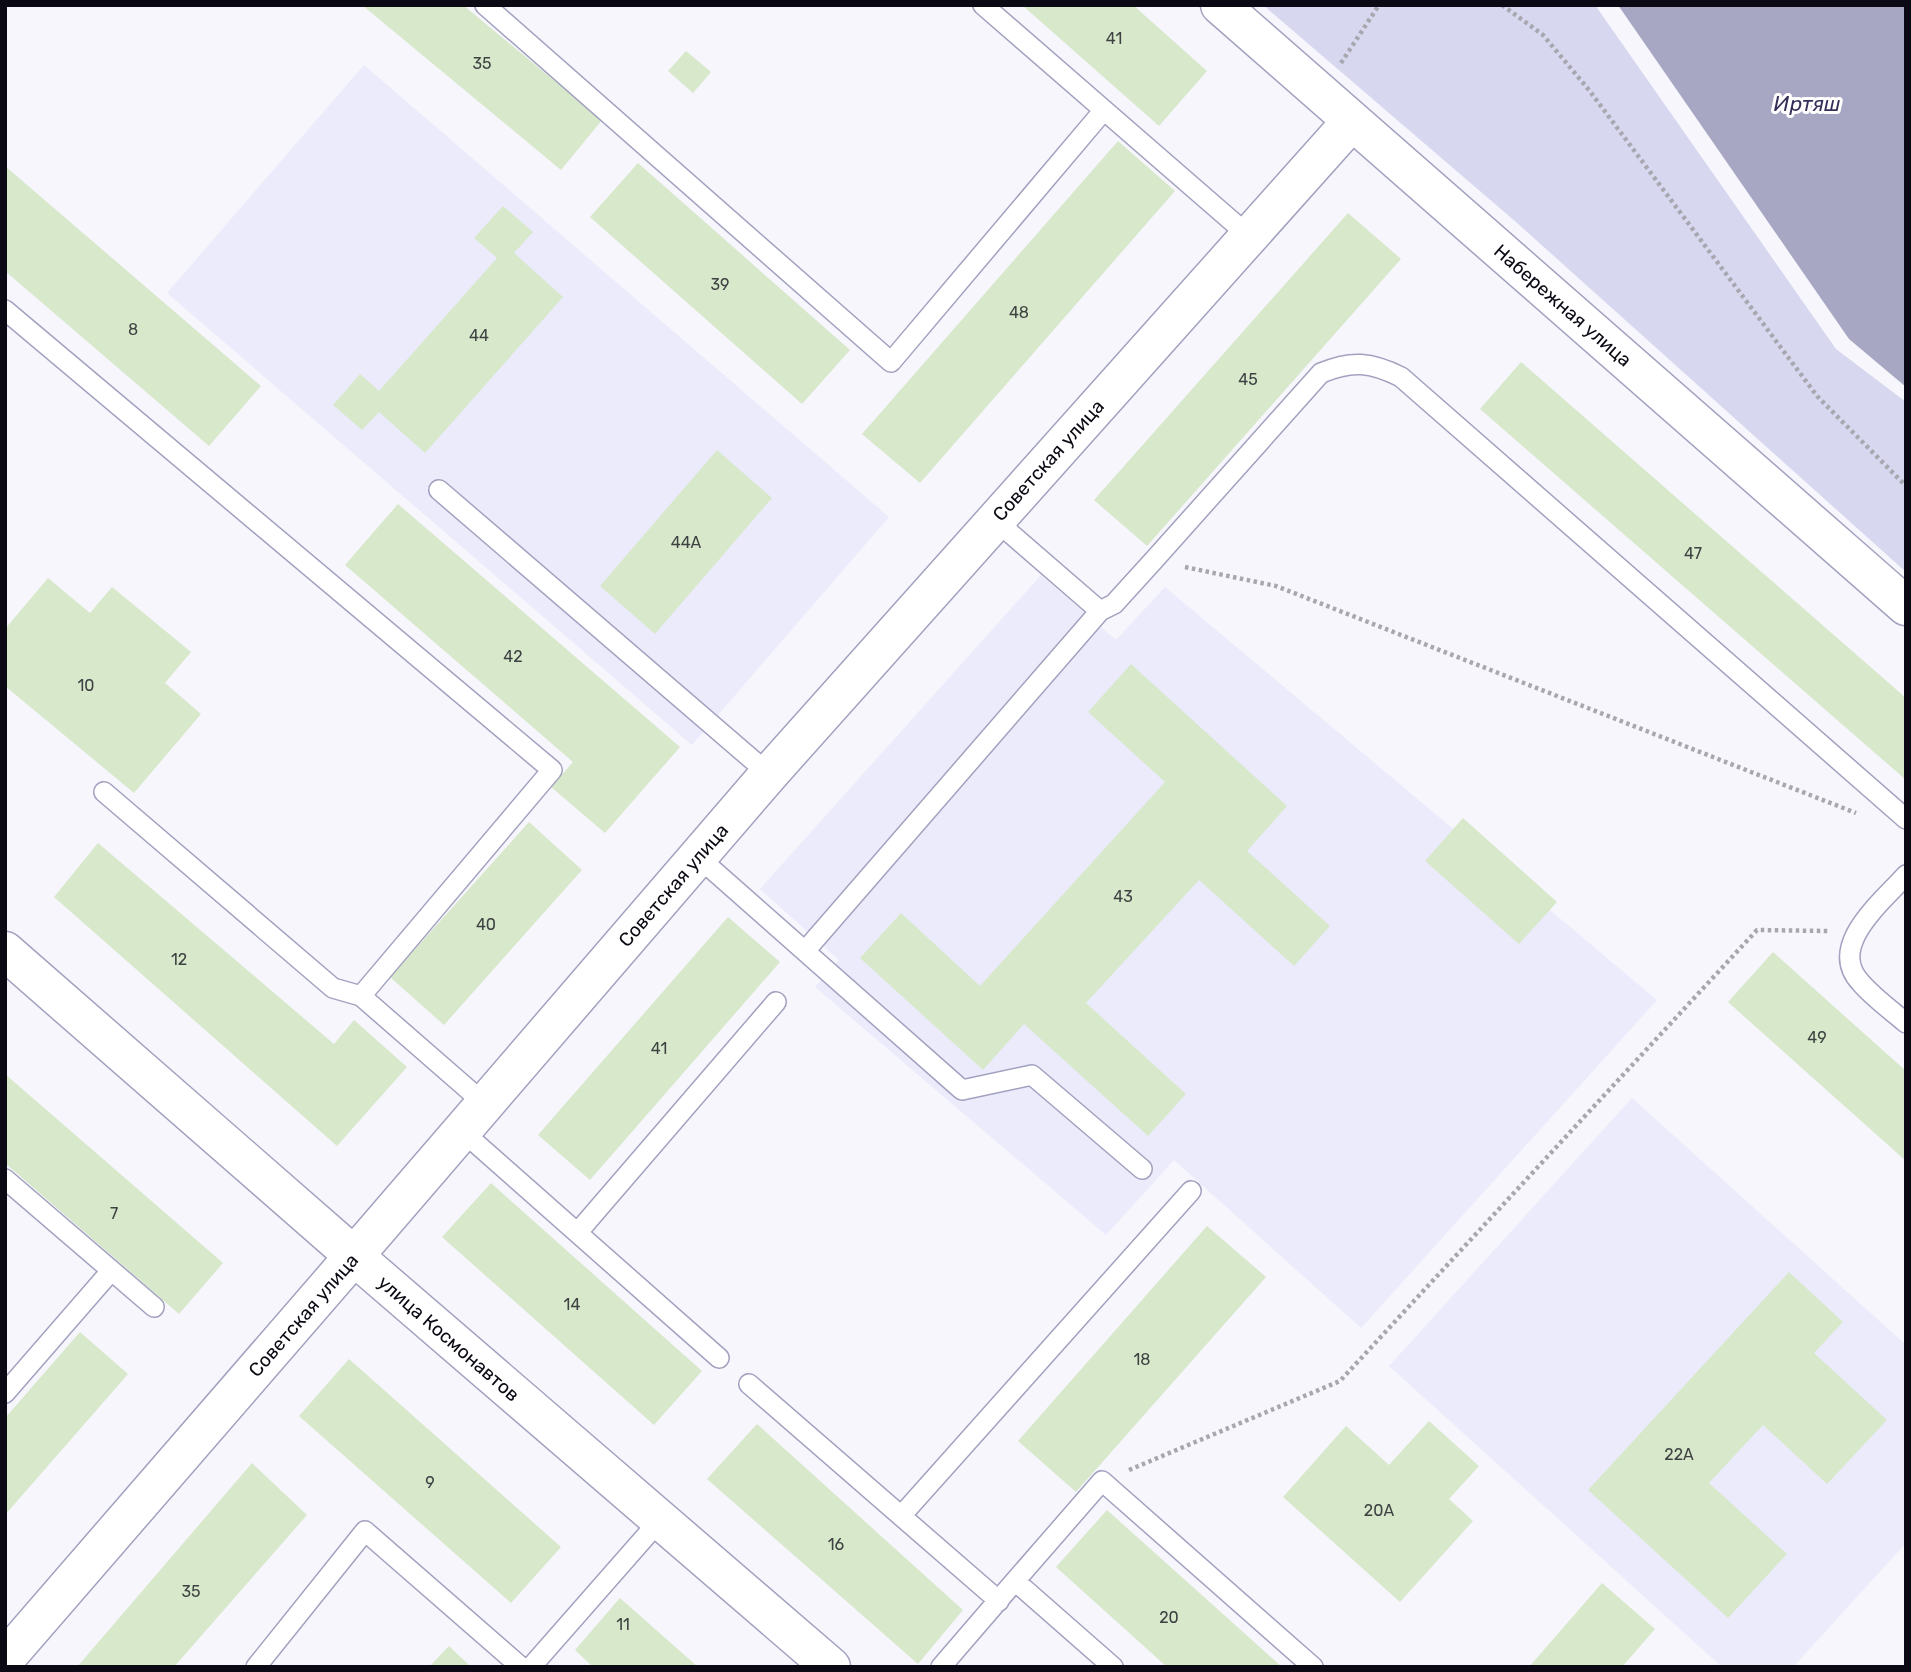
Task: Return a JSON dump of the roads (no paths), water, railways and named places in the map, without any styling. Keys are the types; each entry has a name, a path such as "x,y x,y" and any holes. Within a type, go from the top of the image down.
{"street":[{"name":"Набережная улица","path":"1220,5 1906,606"},
{"name":"Советская улица","path":"5,1659 697,856 1352,121"},
{"name":"улица Космонавтов","path":"5,951 831,1667"}],"lane":[{"path":"485,5 891,362 1104,110"},
{"path":"983,5 1249,236"},
{"path":"5,310 552,770 361,996"},
{"path":"805,951 1100,611 1114,604 1321,373 1341,365 1360,362 1379,365 1401,377 1906,820"},
{"path":"439,490 769,774"},
{"path":"995,520 1100,611"},
{"path":"104,792 333,988 361,996 578,1232 719,1357"},
{"path":"697,856 962,1090 1032,1075 1142,1169"},
{"path":"1906,875 1856,932 1849,947 1850,965 1859,981 1906,1023"},
{"path":"578,1232 776,1002"},
{"path":"5,1179 153,1307"},
{"path":"901,1516 1191,1192"},
{"path":"5,1393 111,1271"},
{"path":"749,1384 999,1601"},
{"path":"941,1667 1102,1481 1313,1667"},
{"path":"531,1667 660,1520"},
{"path":"256,1667 365,1531 521,1667"},
{"path":"1016,1581 1113,1667"}],"water":[{"name":"Иртяш","path":"1618,5 1906,5 1906,387 1849,339"}]}
